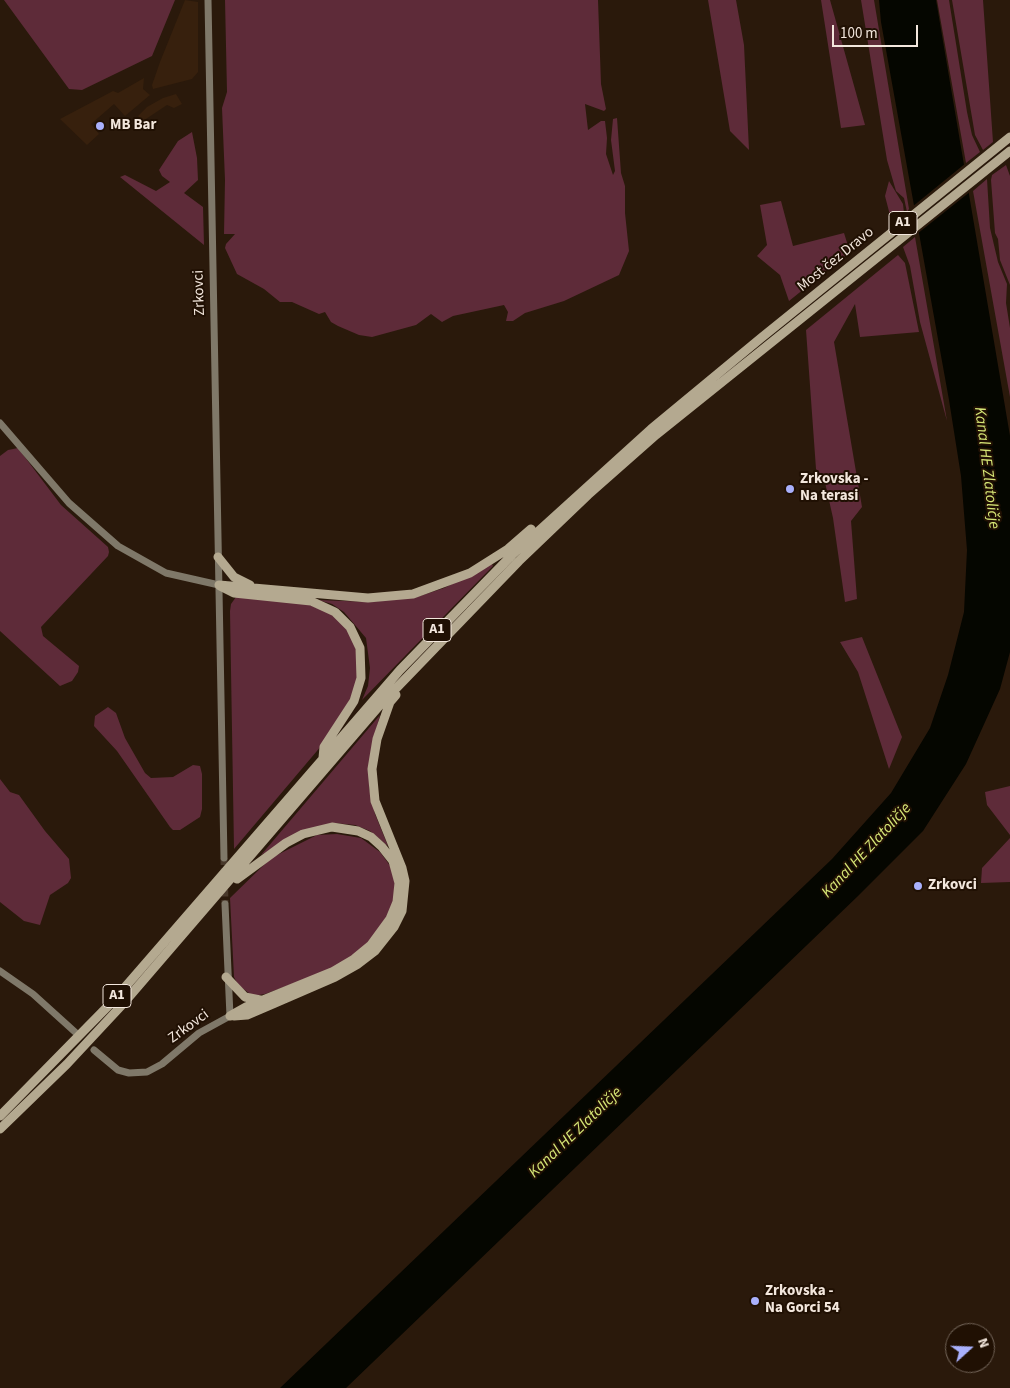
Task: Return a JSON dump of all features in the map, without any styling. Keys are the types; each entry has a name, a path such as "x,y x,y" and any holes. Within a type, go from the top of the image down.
{"highway":[{"name":"Most čez Dravo","path":"560,511 628,449 727,366 1010,138"},
{"name":"Most čez Dravo","path":"412,671 588,495 732,374 1010,151"},
{"path":"219,585 315,595 368,598 413,594 470,573 486,564 552,512 560,511"},
{"name":"A1","path":"0,1116 107,1007 432,634 512,555 560,511"},
{"path":"218,557 234,577 252,587"},
{"path":"219,585 234,593 311,601 335,612 350,628 360,648 361,678 354,701 324,747 322,758"},
{"path":"230,1016 247,1014 343,973 375,951 394,926 402,911 405,881 402,868 375,801 372,769 377,739 390,702 411,680 412,671"},
{"name":"A1","path":"0,1129 103,1026 380,705 412,671"},
{"path":"210,902 216,903 239,877 268,855 303,834 332,827 358,830 382,847 393,861 399,882 397,902 390,919 371,945 354,959 332,972 262,1000 230,1016"},
{"path":"226,977 245,996 252,1000 262,1000"}],"street":[{"name":"Zrkovci","path":"208,0 224,858"},
{"path":"0,423 69,504 118,546 159,570 174,576 219,585"},
{"name":"Zrkovci","path":"94,1050 118,1070 129,1073 147,1072 162,1064 199,1033 230,1016 226,977 225,904"},
{"path":"0,971 33,994 75,1032"}],"shaded area":[{"path":"4,0 175,0 152,56 82,90 69,89"},
{"path":"185,0 198,2 198,72 192,79 153,89 152,85 160,62"},
{"path":"225,0 598,0 601,84 606,109 604,111 585,104 588,130 601,121 605,121 606,154 613,175 615,171 611,140 613,119 617,118 621,173 625,186 625,213 629,251 619,275 564,301 525,313 513,321 506,321 508,312 504,305 453,316 442,322 431,314 416,325 372,337 359,335 338,326 331,322 325,312 319,314 292,302 280,302 264,289 237,274 225,248 226,244 235,234 224,234 225,180 222,108 227,92"},
{"path":"708,0 736,0 744,45 749,150 730,131"},
{"path":"821,0 830,0 865,125 841,128"},
{"path":"861,0 874,0 909,209 907,212 904,198 896,191 887,160"},
{"path":"937,0 949,0 967,112 972,135 980,152 966,163"},
{"path":"952,0 983,0 993,142 983,150 975,135"},
{"path":"144,78 143,89 150,95 125,116 114,104 91,124 99,134 87,145 60,119 113,91 118,93"},
{"path":"176,94 182,104 174,108 167,105 143,121 138,116 147,107 163,98"},
{"path":"192,132 197,158 198,180 184,193 203,207 204,245 120,177 125,175 156,191 170,182 162,176 159,170 178,141"},
{"path":"1006,165 1010,176 1010,285 1000,260 998,239 995,233 991,180 992,175"},
{"path":"987,179 990,228 998,262 1007,284 1006,303 1010,328 1010,397 973,191"},
{"path":"889,181 903,204 904,213 892,223 885,196"},
{"path":"781,201 793,246 844,233 850,252 789,301 780,275 757,256 767,245 760,205"},
{"path":"915,237 947,421 920,322 910,266 903,247"},
{"path":"898,255 905,263 919,332 860,337 855,304 834,342 862,507 851,521 857,599 845,602 833,518 824,478 816,469 806,330"},
{"path":"18,448 61,505 108,547 109,552 108,556 41,627 43,636 79,666 78,672 72,681 60,686 0,631 0,456 8,450"},
{"path":"492,564 493,566 362,700 368,686 370,668 366,638 344,612 332,604 318,600 370,602 420,596 444,588"},
{"path":"236,597 307,604 338,616 355,643 359,671 356,688 322,745 234,849 230,611 231,604"},
{"path":"862,637 902,737 889,769 858,672 840,642"},
{"path":"108,707 116,713 125,738 145,773 151,778 173,777 193,765 200,766 202,774 202,809 200,817 180,830 173,830 170,827 117,751 94,726 95,716"},
{"path":"380,715 372,746 369,787 375,814 388,846 370,831 355,825 334,823 300,833 261,855"},
{"path":"0,779 10,792 19,795 45,831 69,859 71,878 68,883 50,895 40,925 24,921 0,902"},
{"path":"1010,786 1010,835 987,805 985,792"},
{"path":"337,834 361,838 380,852 391,867 395,883 394,900 387,917 375,936 361,951 335,968 265,994 253,996 238,985 234,977 230,898 271,858 317,835"},
{"path":"1010,838 1010,882 981,883 982,868"}],"water":[{"name":"Kanal HE Zlatoličje","path":"879,0 936,0 1010,436 1010,652 1000,689 966,764 923,831 858,896 346,1388 280,1388 832,859 891,793 930,728 948,675 964,612 967,550 961,476 949,400 881,22"}],"pier":[{"path":"966,163 971,191 917,234 912,207"}],"tunnel":[{"path":"224,858 225,904"}],"place":[{"name":"MB Bar","path":"100,126"},
{"name":"Zrkovska - Na terasi","path":"790,489"},
{"name":"Zrkovci","path":"918,886"},
{"name":"Zrkovska - Na Gorci 54","path":"755,1301"}]}
